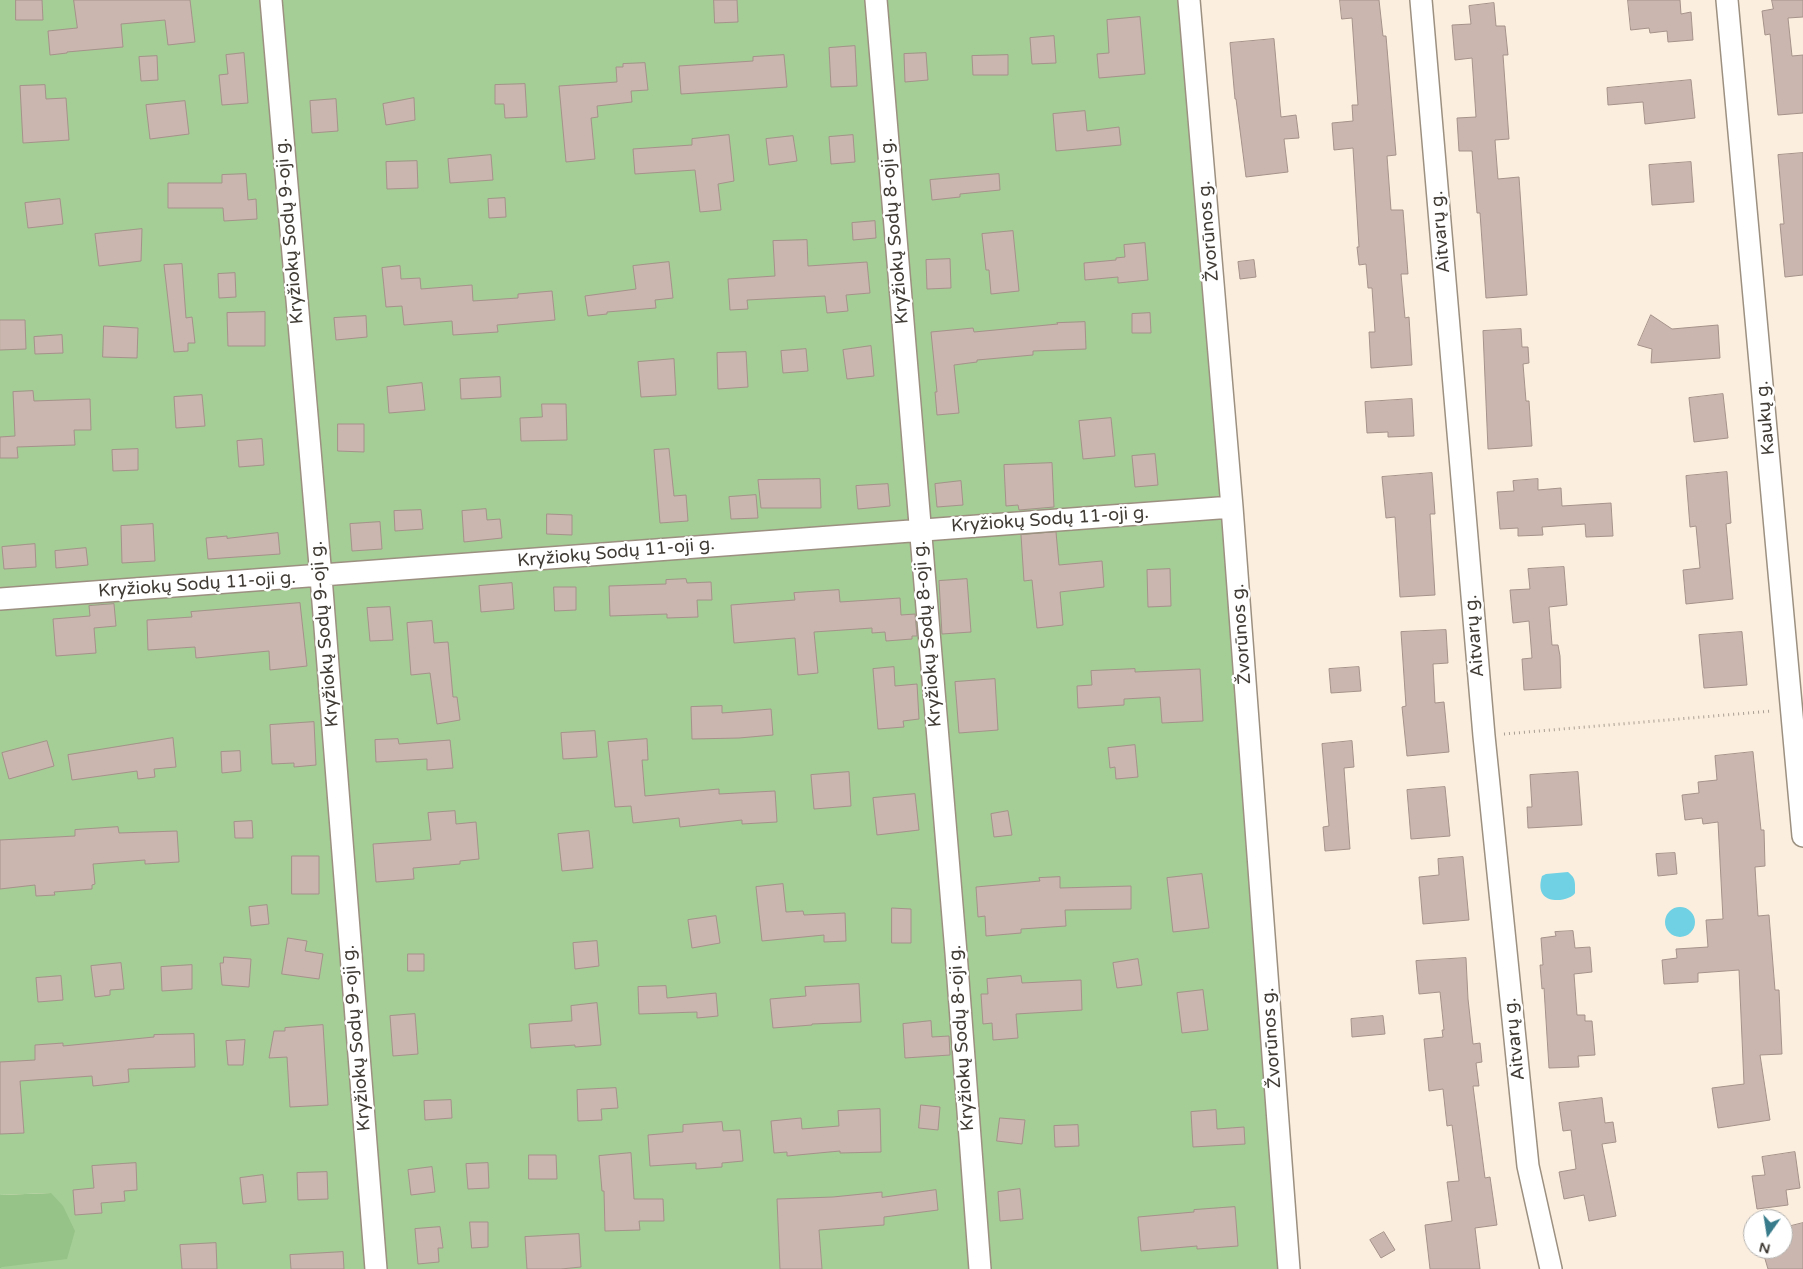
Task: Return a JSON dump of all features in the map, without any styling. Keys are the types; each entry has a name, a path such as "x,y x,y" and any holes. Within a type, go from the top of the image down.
{"street":[{"name":"Kryžiokų Sodų 9-oji g.","path":"271,0 321,577 376,1269"},
{"name":"Kryžiokų Sodų 8-oji g.","path":"876,0 956,953 980,1269"},
{"name":"Žvorūnos g.","path":"1189,0 1232,507 1289,1269"},
{"name":"Aitvarų g.","path":"1421,0 1484,736 1528,1166 1551,1269"},
{"name":"Kaukų g.","path":"1727,0 1798,709 1803,836"},
{"name":"Kryžiokų Sodų 11-oji g.","path":"0,599 321,577 920,529 1232,507"}],"path":[{"path":"1484,736 1798,709"}],"green space":[{"path":"0,0 1180,0 1288,1269 0,1269 51,1193 0,1195"},
{"path":"51,1193 63,1206 75,1231 67,1259 2,1267 0,1269 0,1195"}],"water":[{"path":"1568,872 1575,881 1575,893 1561,900 1547,898 1540,887 1542,876"},
{"path":"1680,907 1686,908 1694,916 1694,928 1686,936 1680,937 1674,936 1666,928 1665,922 1666,916 1674,908"}],"building":[{"path":"16,0 42,0 43,20 16,20"},
{"path":"74,0 190,0 195,42 168,45 165,20 121,24 123,47 50,55 48,31 77,28"},
{"path":"714,0 737,0 738,22 715,23"},
{"path":"1340,0 1379,0 1383,36 1386,36 1396,155 1387,156 1391,210 1403,210 1408,274 1401,274 1405,318 1409,317 1412,365 1371,368 1369,332 1375,332 1372,288 1368,288 1366,264 1359,265 1353,148 1334,150 1332,123 1353,121 1352,105 1358,105 1352,18 1342,19"},
{"path":"1628,0 1680,0 1681,14 1691,12 1693,40 1668,42 1667,31 1650,33 1649,28 1631,30"},
{"path":"1772,0 1803,0 1803,17 1788,18 1792,56 1803,55 1803,113 1778,115 1770,34 1765,35 1762,11 1773,9"},
{"path":"1494,3 1496,26 1505,26 1508,55 1503,55 1509,139 1495,140 1498,179 1519,177 1527,295 1486,298 1480,213 1477,213 1472,151 1459,151 1457,118 1476,117 1472,58 1455,60 1452,25 1471,24 1469,6"},
{"path":"1140,17 1145,74 1099,78 1097,54 1109,53 1107,20"},
{"path":"1054,36 1056,63 1032,64 1030,38"},
{"path":"1274,39 1281,117 1296,115 1299,138 1284,139 1288,172 1246,177 1235,99 1230,43"},
{"path":"855,46 857,86 831,87 829,48"},
{"path":"244,53 248,103 222,105 219,75 228,74 226,55"},
{"path":"926,53 928,80 905,82 904,54"},
{"path":"784,55 787,87 681,94 679,66 753,61 753,57"},
{"path":"1008,55 1008,75 973,75 972,56"},
{"path":"157,56 158,80 141,81 139,57"},
{"path":"645,63 648,90 631,91 632,102 597,106 598,117 591,118 595,159 566,162 559,86 617,82 616,67 623,67 623,64"},
{"path":"1691,80 1695,118 1645,124 1643,102 1608,105 1607,88"},
{"path":"525,84 527,117 505,118 504,104 495,104 495,85"},
{"path":"45,85 46,99 66,98 69,140 23,143 20,86"},
{"path":"414,98 415,120 386,125 383,104"},
{"path":"336,99 338,131 312,133 310,101"},
{"path":"185,101 189,134 150,139 146,105"},
{"path":"1085,111 1087,131 1119,127 1121,145 1056,151 1053,114"},
{"path":"729,135 734,181 718,184 721,210 700,212 695,170 635,174 633,149 692,145 692,139"},
{"path":"853,135 855,162 831,164 829,137"},
{"path":"793,136 797,161 769,165 766,139"},
{"path":"1803,153 1803,275 1785,277 1780,224 1784,224 1778,155"},
{"path":"491,155 493,180 450,183 448,159"},
{"path":"417,161 418,188 387,189 386,162"},
{"path":"1691,162 1694,202 1652,205 1649,165"},
{"path":"246,174 248,200 256,199 257,219 224,221 223,208 168,208 168,183 222,183 222,175"},
{"path":"999,174 1000,190 960,194 960,197 932,200 930,180"},
{"path":"505,198 506,217 489,218 488,199"},
{"path":"60,199 63,224 28,228 25,203"},
{"path":"875,221 876,238 853,240 852,223"},
{"path":"142,229 141,261 99,266 95,234"},
{"path":"1013,231 1019,291 991,294 989,270 986,270 982,234"},
{"path":"807,240 808,266 867,262 870,293 846,295 848,311 827,313 825,296 747,300 748,309 730,310 728,279 775,276 773,241"},
{"path":"1145,243 1148,280 1118,283 1118,277 1085,280 1084,263 1116,260 1116,258 1125,257 1124,245"},
{"path":"950,259 951,288 927,289 926,260"},
{"path":"1254,260 1256,277 1240,279 1238,262"},
{"path":"669,262 673,298 655,300 656,308 607,312 607,314 588,316 585,296 636,289 633,266"},
{"path":"182,264 186,318 192,317 195,343 188,343 188,351 174,352 164,265"},
{"path":"400,266 401,279 420,278 421,289 472,285 473,301 518,298 518,294 552,291 555,320 497,325 498,332 453,335 452,321 404,325 402,306 386,307 382,268"},
{"path":"235,273 236,297 219,298 218,274"},
{"path":"265,312 265,346 228,346 227,313"},
{"path":"1150,313 1151,333 1132,333 1132,314"},
{"path":"1651,315 1672,329 1718,325 1720,358 1651,363 1652,349 1638,345"},
{"path":"366,316 367,337 336,340 334,318"},
{"path":"0,320 25,320 26,349 0,350"},
{"path":"1085,322 1086,349 1033,351 1033,355 977,360 977,362 954,365 959,413 937,415 935,392 937,392 931,332 973,328 974,332 1057,323"},
{"path":"104,326 138,328 137,358 103,357"},
{"path":"1521,329 1522,347 1528,347 1529,363 1523,364 1526,401 1529,401 1532,446 1488,449 1483,331"},
{"path":"62,335 63,353 35,354 34,337"},
{"path":"871,346 874,376 847,379 843,350"},
{"path":"806,349 808,371 783,373 781,351"},
{"path":"746,352 748,387 718,389 717,353"},
{"path":"674,359 676,395 641,397 638,362"},
{"path":"500,377 501,397 461,399 460,379"},
{"path":"422,383 425,410 389,413 387,387"},
{"path":"33,391 34,401 90,399 91,430 74,430 75,445 17,447 18,458 0,458 0,437 15,436 13,392"},
{"path":"1723,394 1728,438 1694,442 1689,398"},
{"path":"202,395 205,426 176,428 174,397"},
{"path":"1412,399 1414,436 1388,437 1388,432 1367,433 1365,402"},
{"path":"542,404 566,404 567,440 521,441 520,418 542,417"},
{"path":"1111,418 1115,456 1083,459 1079,421"},
{"path":"338,424 364,424 364,452 338,451"},
{"path":"262,439 264,465 239,467 237,441"},
{"path":"138,449 138,470 113,471 112,450"},
{"path":"669,449 674,496 686,495 688,521 660,523 654,450"},
{"path":"1155,454 1158,485 1135,487 1132,456"},
{"path":"1052,463 1054,507 1019,510 1018,505 1006,506 1004,465"},
{"path":"1727,472 1731,523 1726,524 1733,599 1686,604 1683,570 1700,568 1696,526 1690,527 1686,476"},
{"path":"1432,473 1435,514 1430,514 1435,595 1400,597 1395,517 1386,518 1382,477"},
{"path":"820,479 821,508 761,508 758,480"},
{"path":"1538,479 1538,490 1561,488 1562,506 1611,503 1613,536 1586,537 1585,524 1542,527 1543,535 1518,536 1518,528 1500,529 1497,492 1514,491 1513,481"},
{"path":"961,481 963,505 937,507 935,484"},
{"path":"888,484 890,506 858,509 856,486"},
{"path":"756,495 758,518 731,519 729,497"},
{"path":"486,509 487,520 500,519 502,538 464,542 462,511"},
{"path":"421,510 423,529 395,531 394,511"},
{"path":"547,514 572,515 572,535 547,534"},
{"path":"380,522 382,549 352,551 350,524"},
{"path":"153,524 155,561 122,563 121,526"},
{"path":"1056,532 1059,565 1102,561 1104,587 1060,592 1063,625 1037,628 1032,580 1024,581 1021,535"},
{"path":"278,533 280,554 208,559 206,538"},
{"path":"35,544 36,567 4,569 2,547"},
{"path":"86,548 88,565 56,568 55,551"},
{"path":"1564,567 1567,605 1549,607 1552,645 1558,645 1560,656 1561,688 1524,690 1522,659 1532,658 1529,621 1513,623 1510,590 1530,589 1528,569"},
{"path":"1170,569 1171,606 1148,607 1147,570"},
{"path":"686,579 687,583 711,582 712,600 697,600 698,617 667,618 667,614 610,616 609,586 666,584 666,580"},
{"path":"967,579 971,632 942,634 939,581"},
{"path":"512,583 514,609 481,612 479,586"},
{"path":"554,587 576,587 576,610 555,611"},
{"path":"839,590 840,602 900,598 901,615 915,614 917,636 912,636 912,639 886,641 885,632 872,633 872,628 814,632 818,673 798,675 795,638 734,643 731,605 795,600 794,593"},
{"path":"300,603 307,666 270,670 269,651 196,658 195,647 148,650 147,620 192,617 191,612"},
{"path":"114,604 116,626 94,628 96,653 56,656 53,619 90,616 89,606"},
{"path":"390,607 393,640 370,641 367,608"},
{"path":"432,621 434,643 448,642 453,697 457,697 460,720 437,724 430,673 411,675 407,623"},
{"path":"1446,630 1448,663 1433,664 1435,703 1444,702 1449,752 1407,756 1402,707 1406,706 1401,632"},
{"path":"1742,632 1747,685 1704,688 1699,635"},
{"path":"894,667 895,686 917,684 919,719 903,721 904,727 878,729 873,669"},
{"path":"1359,667 1361,691 1331,693 1329,669"},
{"path":"1135,669 1135,672 1200,669 1203,721 1162,723 1160,697 1124,699 1124,705 1078,708 1077,686 1092,685 1091,671"},
{"path":"995,679 998,730 959,733 955,682"},
{"path":"722,706 722,713 771,709 773,735 692,739 691,707"},
{"path":"314,722 316,765 294,767 294,763 272,764 270,725"},
{"path":"595,731 597,757 563,759 561,733"},
{"path":"173,738 176,767 154,769 155,777 138,779 137,771 72,780 68,755"},
{"path":"398,739 399,744 450,740 453,768 427,770 427,759 376,762 375,740"},
{"path":"647,739 648,760 642,760 645,796 719,789 719,794 775,791 777,822 742,824 742,820 680,827 679,818 633,823 631,806 615,807 608,742"},
{"path":"47,741 54,766 9,779 2,753"},
{"path":"1352,741 1354,767 1344,768 1350,849 1325,851 1323,827 1329,826 1322,744"},
{"path":"1135,745 1138,777 1116,779 1115,767 1110,768 1108,748"},
{"path":"240,751 241,771 222,773 221,752"},
{"path":"1753,752 1761,830 1764,830 1765,866 1755,867 1758,916 1769,915 1775,990 1779,990 1782,1054 1760,1055 1770,1120 1718,1128 1712,1088 1744,1084 1739,970 1698,973 1698,982 1664,984 1662,960 1677,958 1676,949 1708,947 1706,920 1723,919 1718,822 1703,824 1702,818 1685,820 1682,795 1699,793 1698,782 1717,780 1715,756"},
{"path":"849,772 851,806 814,809 811,775"},
{"path":"1578,772 1582,825 1528,828 1527,807 1532,807 1530,775"},
{"path":"1445,787 1450,836 1411,839 1407,790"},
{"path":"915,794 919,830 877,835 873,798"},
{"path":"455,811 456,824 476,822 479,859 460,861 460,864 413,868 414,879 376,882 373,844 431,840 428,813"},
{"path":"1008,811 1012,835 994,837 991,814"},
{"path":"252,821 253,838 235,838 234,822"},
{"path":"118,827 119,833 177,831 179,862 145,864 145,860 93,864 95,884 92,885 92,889 54,892 55,895 36,896 35,885 0,889 0,840 75,836 75,830"},
{"path":"589,831 593,868 562,871 558,834"},
{"path":"1675,853 1677,874 1658,876 1656,854"},
{"path":"292,856 319,856 319,894 292,894"},
{"path":"1463,857 1469,920 1423,924 1419,877 1439,875 1438,859"},
{"path":"1202,874 1209,928 1173,932 1167,878"},
{"path":"1060,877 1060,888 1131,886 1131,909 1065,910 1066,926 1021,929 1021,933 986,936 985,916 978,917 976,887 1040,881 1039,878"},
{"path":"783,884 786,912 803,911 804,915 845,913 846,941 824,942 824,935 762,941 756,887"},
{"path":"267,905 269,924 251,926 249,907"},
{"path":"892,908 911,909 911,943 892,943"},
{"path":"716,916 720,943 692,948 688,920"},
{"path":"1573,931 1575,948 1590,947 1592,972 1574,974 1577,1015 1585,1015 1585,1021 1592,1021 1595,1055 1578,1056 1579,1067 1549,1068 1544,988 1542,989 1540,965 1543,965 1541,938 1556,936 1555,932"},
{"path":"288,938 307,941 305,951 323,954 319,979 282,974"},
{"path":"597,941 599,966 575,969 573,943"},
{"path":"408,954 424,954 424,971 408,971"},
{"path":"224,957 251,959 249,987 222,985 220,963 223,963"},
{"path":"1466,958 1473,1044 1480,1043 1482,1062 1476,1063 1479,1086 1473,1086 1485,1178 1490,1177 1497,1225 1475,1228 1480,1269 1430,1269 1425,1225 1452,1221 1447,1182 1459,1181 1452,1125 1447,1126 1443,1089 1429,1091 1424,1039 1443,1037 1440,992 1419,994 1416,961"},
{"path":"1138,959 1142,985 1117,988 1113,963"},
{"path":"121,963 124,989 110,990 110,995 95,997 91,966"},
{"path":"192,965 192,989 162,991 161,967"},
{"path":"61,976 63,1000 38,1002 36,978"},
{"path":"1021,976 1022,983 1081,980 1082,1010 1016,1014 1018,1038 993,1040 992,1023 983,1024 981,994 988,994 987,979"},
{"path":"859,984 861,1022 773,1028 770,999 806,996 805,987"},
{"path":"666,986 667,998 716,993 718,1016 697,1018 697,1012 639,1014 638,987"},
{"path":"1203,990 1208,1030 1182,1033 1177,993"},
{"path":"597,1003 601,1045 531,1048 529,1024 572,1021 571,1006"},
{"path":"415,1014 418,1054 393,1056 390,1016"},
{"path":"1383,1016 1385,1034 1352,1037 1351,1019"},
{"path":"931,1021 932,1037 949,1036 950,1055 905,1058 903,1024"},
{"path":"323,1025 328,1105 290,1107 287,1057 269,1058 274,1031 285,1031 285,1028"},
{"path":"194,1034 195,1067 128,1069 129,1082 93,1086 92,1076 20,1081 24,1133 0,1134 0,1062 35,1060 35,1045 63,1043 63,1046 154,1037 154,1035"},
{"path":"245,1040 243,1065 228,1065 226,1041"},
{"path":"616,1088 618,1108 601,1109 602,1120 578,1121 577,1090"},
{"path":"1602,1098 1605,1123 1613,1122 1616,1142 1602,1144 1616,1216 1589,1221 1584,1195 1564,1199 1559,1172 1576,1169 1571,1130 1563,1131 1559,1103"},
{"path":"451,1100 452,1118 425,1120 424,1101"},
{"path":"921,1105 940,1107 938,1130 919,1128"},
{"path":"880,1109 881,1152 840,1153 840,1151 787,1156 787,1152 774,1153 771,1121 801,1118 802,1129 839,1126 838,1111"},
{"path":"1216,1110 1217,1129 1244,1127 1245,1144 1193,1147 1191,1112"},
{"path":"1000,1118 1025,1120 1022,1144 997,1141"},
{"path":"722,1122 723,1131 740,1130 743,1161 722,1163 722,1167 696,1169 696,1163 650,1166 648,1135 683,1132 683,1125"},
{"path":"1078,1125 1079,1146 1055,1147 1054,1126"},
{"path":"1795,1152 1800,1188 1786,1190 1788,1205 1757,1209 1752,1176 1765,1175 1762,1157"},
{"path":"631,1153 634,1199 663,1199 664,1221 639,1221 640,1230 605,1231 604,1191 602,1191 599,1156"},
{"path":"529,1155 556,1155 557,1179 529,1179"},
{"path":"136,1163 137,1190 124,1191 125,1201 101,1203 102,1213 75,1215 73,1190 94,1188 92,1166"},
{"path":"488,1163 489,1188 468,1189 466,1164"},
{"path":"432,1167 435,1192 411,1195 408,1170"},
{"path":"327,1172 328,1199 298,1200 297,1173"},
{"path":"263,1175 266,1202 243,1204 240,1178"},
{"path":"1020,1189 1023,1219 1000,1221 998,1192"},
{"path":"936,1190 938,1210 884,1217 884,1225 819,1230 822,1269 780,1269 777,1199 833,1197 882,1192 882,1197"},
{"path":"1235,1207 1238,1246 1197,1249 1197,1246 1141,1251 1138,1217"},
{"path":"470,1222 488,1222 488,1247 472,1248"},
{"path":"1803,1223 1803,1269 1768,1269 1765,1259 1793,1259 1793,1226"},
{"path":"440,1227 443,1248 438,1248 439,1262 418,1264 415,1229"},
{"path":"1384,1232 1395,1250 1381,1258 1370,1240"},
{"path":"579,1234 581,1267 527,1269 525,1237"},
{"path":"216,1243 217,1269 182,1269 180,1245"},
{"path":"343,1252 344,1269 291,1269 290,1255"}]}
